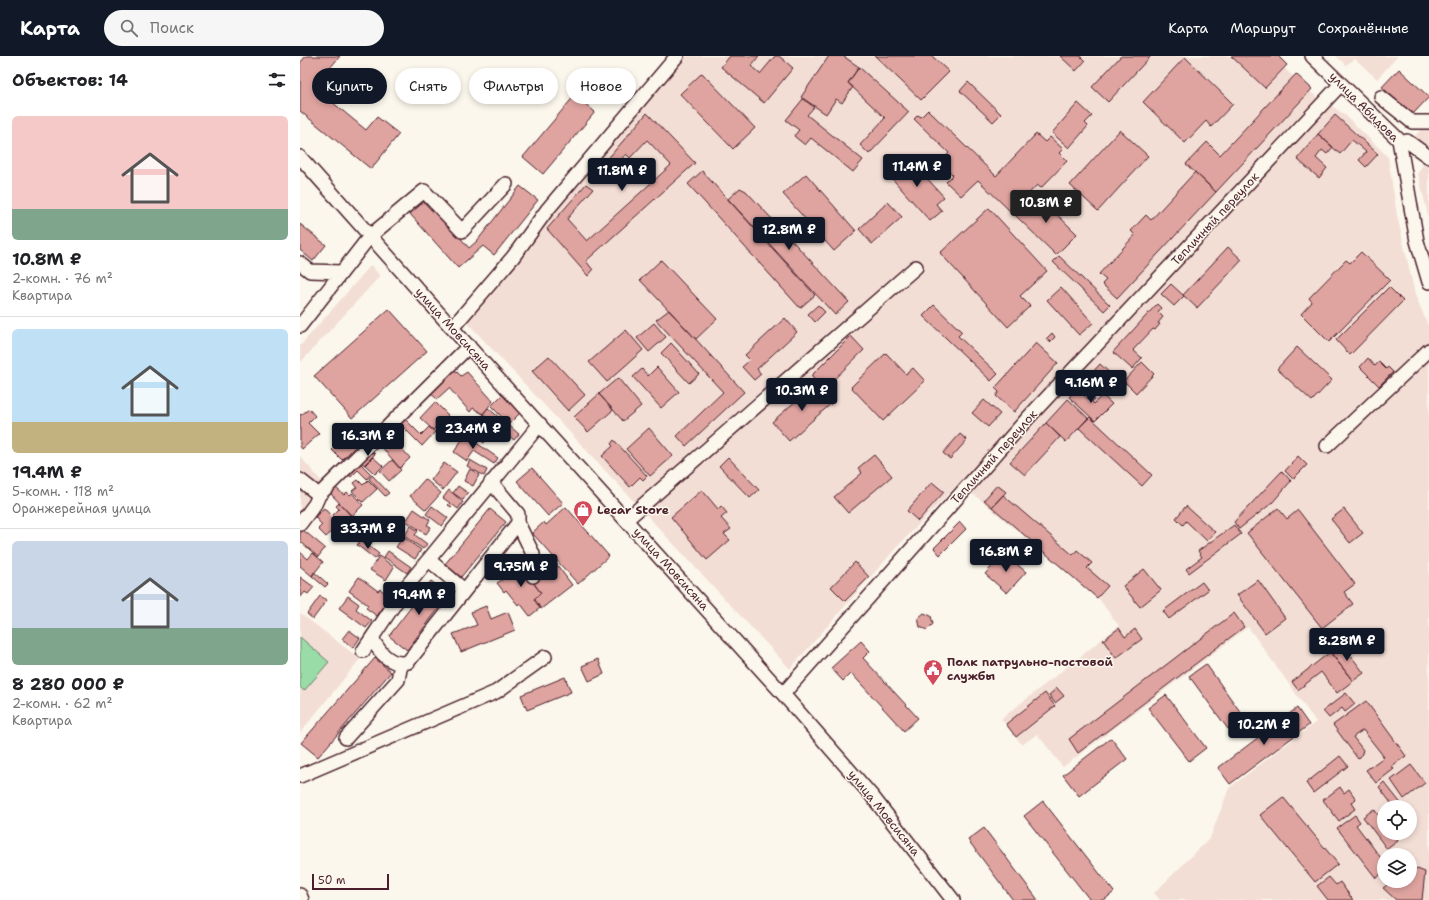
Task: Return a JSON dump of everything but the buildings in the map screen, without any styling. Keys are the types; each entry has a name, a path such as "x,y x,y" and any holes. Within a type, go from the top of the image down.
{"street":[{"path":"452,328 513,257 547,210 677,56"},
{"name":"улица Абидова","path":"1312,56 1397,138 1400,144 1417,241 1429,282"},
{"name":"Тепличный переулок","path":"783,694 1027,420 1341,84"},
{"path":"1381,97 1412,122 1429,122"},
{"path":"1400,144 1407,141 1429,157"},
{"name":"улица Мовсисяна","path":"300,157 452,328 783,694 872,796 953,900"},
{"path":"300,326 370,236 424,191 462,231 506,184"},
{"path":"300,263 310,270 342,272"},
{"path":"626,520 916,267"},
{"path":"300,524 315,504 319,495 469,346"},
{"path":"1327,446 1429,350"},
{"path":"363,651 406,588 491,482 540,424"},
{"path":"300,480 319,495"},
{"path":"491,482 518,514 518,523 532,554 533,576"},
{"path":"372,638 378,649 389,659 401,664 408,662 518,523"},
{"path":"429,560 464,590"},
{"path":"300,776 496,692 545,657"},
{"path":"346,738 398,680 401,664"},
{"path":"300,894 302,900"}],"shaded area":[{"path":"683,56 1271,56 1310,92 1344,114 1388,157 1397,215 1415,294 1429,328 1429,900 1160,900 1154,893 1210,838 1229,788 1316,722 1248,627 1063,767 1037,734 1022,745 1001,719 1119,626 1099,599 977,497 957,485 897,547 790,669 465,320"},
{"path":"1336,56 1398,56 1377,79 1355,59 1346,65"},
{"path":"1429,122 1429,151 1414,137"},
{"path":"1429,154 1429,220 1418,173"},
{"path":"371,265 380,276 300,363 300,346"},
{"path":"300,456 322,482 313,498 300,514"},
{"path":"300,613 360,659 300,733"}],"green space":[{"path":"300,637 329,662 304,691 300,687"}],"place":[{"name":"Lecar Store","path":"583,527"},
{"name":"Полк патрульно-постовой службы","path":"933,686"}]}
